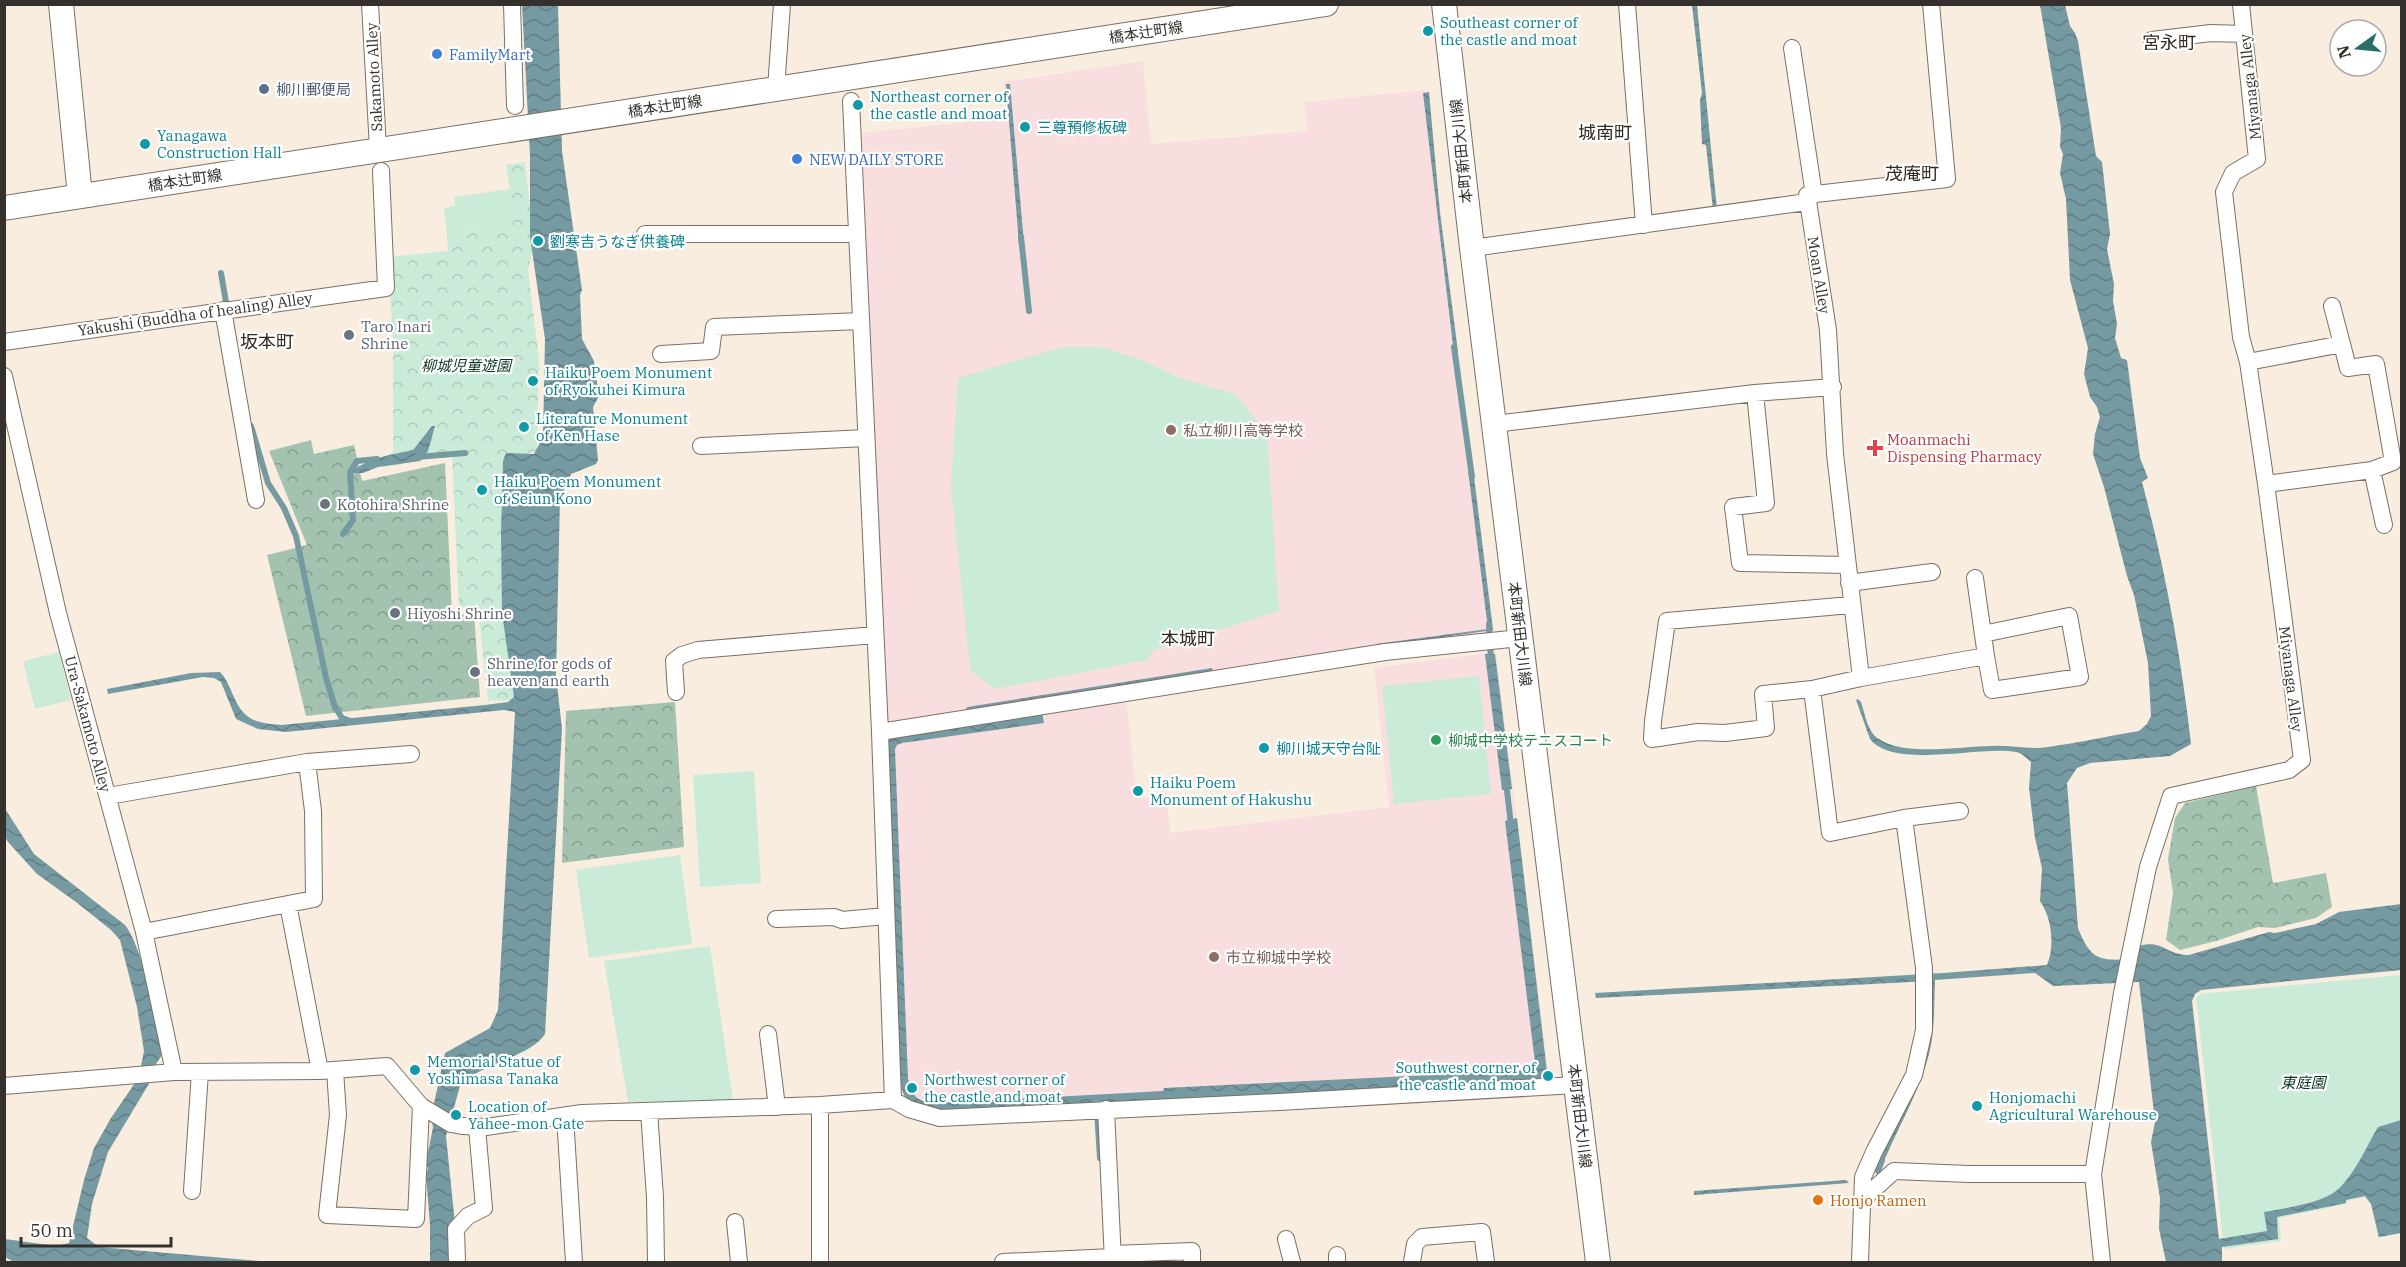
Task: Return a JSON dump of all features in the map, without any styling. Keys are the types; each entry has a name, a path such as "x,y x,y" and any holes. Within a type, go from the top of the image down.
{"main road":[{"path":"61,4 80,196"},
{"name":"橋本辻町線","path":"4,208 80,196 379,160 527,127 1326,4"},
{"name":"本町新田大川線","path":"1444,4 1472,248 1598,1263"}],"street":[{"name":"Sakamoto Alley","path":"370,4 386,288"},
{"path":"512,4 515,106"},
{"path":"776,89 782,4"},
{"path":"1627,4 1644,225"},
{"path":"1472,248 1644,225 1947,179 1931,4"},
{"name":"Miyanaga Alley","path":"2102,1263 2093,1174 2122,993 2148,867 2171,796 2289,770 2302,760 2266,484 2248,362 2241,337 2224,192 2233,173 2257,159 2241,4"},
{"path":"2152,40 2211,33 2244,34"},
{"name":"Moan Alley","path":"1792,48 1828,330 1835,454 1861,678"},
{"path":"851,101 880,732 893,1100"},
{"path":"645,234 857,234"},
{"name":"Yakushi (Buddha of healing) Alley","path":"4,342 386,288"},
{"path":"2266,484 2372,470 2393,462 2376,364 2348,368 2332,306"},
{"path":"227,309 256,500"},
{"path":"660,354 711,351 714,327 861,321"},
{"path":"2248,362 2342,344"},
{"name":"Ura-Sakamoto Alley","path":"4,376 58,613 144,932 174,1072"},
{"path":"1494,424 1755,393 1833,387"},
{"path":"1755,393 1766,503 1733,507 1740,563 1848,565"},
{"path":"701,446 866,438"},
{"path":"2372,470 2384,525"},
{"path":"1850,583 1932,572"},
{"path":"1975,578 1986,656 1992,690 2079,677 2069,616 1983,634"},
{"path":"1851,605 1667,621 1652,739 1698,732 1725,733 1766,728 1763,694 1812,689 1986,656"},
{"path":"676,692 674,661 682,655 698,650 875,635"},
{"path":"880,732 1385,651 1520,638"},
{"path":"1812,689 1830,833 1904,818 1960,811"},
{"path":"108,796 307,762 411,754"},
{"path":"144,932 314,899 313,811 307,762"},
{"path":"1860,1263 1863,1178 1914,1075 1924,1030 1924,968 1904,818"},
{"path":"288,904 338,1115 327,1215 416,1220 424,1109"},
{"path":"776,919 834,917 843,920 886,916"},
{"path":"768,1034 777,1107"},
{"path":"4,1086 174,1072 327,1071 387,1066 424,1109 451,1124 477,1127 565,1116 893,1100 909,1109 940,1118 1576,1085"},
{"path":"192,1191 200,1072"},
{"path":"820,1105 820,1263"},
{"path":"1100,1109 1113,1258"},
{"path":"649,1111 657,1263"},
{"path":"565,1116 574,1263"},
{"path":"457,1263 456,1229 468,1216 483,1208 477,1127"},
{"path":"1863,1199 1894,1171 1969,1174 2093,1174"},
{"path":"735,1222 740,1263"},
{"path":"1412,1263 1415,1244 1422,1237 1482,1232 1486,1263"},
{"path":"1286,1239 1292,1263"},
{"path":"1003,1262 1113,1258 1192,1251 1192,1263"}],"shaded area":[{"name":"私立柳川高等学校","path":"1143,61 1151,144 1307,131 1305,102 1425,90 1494,632 892,722 886,718 862,133 1006,118 1004,82"},
{"name":"市立柳城中学校","path":"1496,652 1549,1081 938,1113 902,1097 899,1091 886,734 1126,696 1137,798 1167,798 1170,833 1389,807 1374,668"}],"green space":[{"name":"柳城児童遊園","path":"525,162 532,227 547,252 532,252 528,270 539,359 537,451 523,455 506,453 518,700 488,701 478,608 459,607 452,454 379,467 393,451 393,335 387,257 448,251 447,235 509,225 510,189 506,165"},
{"path":"510,189 509,225 447,235 444,209 455,205 454,197"},
{"path":"1062,347 1102,347 1142,360 1180,378 1235,394 1267,434 1279,611 1154,650 1147,660 995,689 970,670 951,486 958,378"},
{"path":"311,440 314,454 354,445 362,481 445,463 452,615 474,614 480,697 306,716 267,555 307,545 269,451"},
{"path":"59,652 71,700 35,709 23,661"},
{"name":"柳城中学校テニスコート","path":"1479,676 1491,794 1394,804 1382,686"},
{"path":"675,702 684,847 562,863 566,711"},
{"path":"754,771 761,883 700,887 693,775"},
{"path":"2256,786 2273,883 2326,873 2332,907 2316,918 2275,928 2258,927 2180,950 2166,940 2173,893 2168,859 2175,818 2185,803"},
{"path":"680,855 692,944 589,958 576,870"},
{"path":"710,946 733,1100 628,1102 604,961"},
{"name":"東庭園","path":"2401,975 2401,1233 2378,1238 2371,1204 2365,1197 2346,1201 2347,1204 2279,1218 2281,1241 2224,1249 2196,997 2207,993"}],"water":[{"path":"522,5 558,5 562,151 582,290 580,295 582,339 594,361 599,396 593,407 598,460 596,464 571,474 560,499 556,675 562,729 545,1034 528,1049 480,1071 460,1086 446,1136 455,1224 455,1262 430,1262 426,1163 433,1127 431,1117 445,1053 490,1028 498,1010 515,712 504,710 286,732 258,729 236,719 221,682 214,678 203,677 108,694 107,689 191,673 220,672 239,706 248,717 281,725 485,705 508,702 514,697 502,613 503,461 506,453 534,454 543,437 545,339 530,237 530,155"},
{"path":"1692,5 1697,5 1717,210 1713,210 1706,145 1702,144 1700,100 1702,93"},
{"path":"2040,5 2065,5 2070,26 2078,41 2096,156 2102,162 2110,234 2107,249 2114,284 2113,301 2117,324 2115,338 2121,358 2127,360 2140,458 2148,478 2142,482 2171,612 2191,744 2170,756 2090,763 2077,768 2067,783 2078,928 2083,940 2094,954 2106,959 2136,959 2138,946 2147,944 2189,955 2269,932 2275,933 2316,924 2339,912 2401,904 2401,970 2201,990 2195,994 2192,1001 2219,1239 2267,1231 2264,1212 2313,1202 2336,1191 2350,1175 2378,1127 2401,1120 2401,1233 2379,1237 2371,1204 2365,1196 2346,1200 2346,1203 2277,1217 2278,1239 2222,1247 2222,1262 2166,1262 2159,1229 2160,1198 2151,1142 2155,1122 2139,982 2053,986 2035,973 1935,980 1931,1045 1925,1069 1881,1169 1878,1166 1887,1143 1931,981 1596,998 1595,993 2047,965 2051,949 2051,932 2047,915 2040,901 2042,868 2035,838 2029,788 2031,762 2016,752 1982,751 1918,755 1898,753 1882,748 1870,739 1856,700 1861,702 1867,723 1875,736 1903,748 1918,749 1980,746 2034,748 2071,744 2139,731 2147,724 2151,716 2148,663 2134,595 2093,454 2100,417 2090,397 2084,374 2088,348 2070,280 2066,199 2060,173 2063,154 2060,147 2061,128"},
{"path":"1006,84 1010,84 1024,243 1019,244"},
{"path":"1429,92 1440,213 1458,352 1454,354 1423,93"},
{"path":"432,426 435,426 428,451 420,461 353,473 353,470 375,459 413,450"},
{"path":"1473,469 1493,630 1376,647 1376,644 1488,629 1468,470"},
{"path":"1485,654 1495,654 1512,789 1502,790"},
{"path":"1212,668 1213,672 966,711 967,707"},
{"path":"1042,712 1044,723 902,743 895,749 908,1079 912,1091 918,1098 926,1102 939,1103 1163,1091 1164,1088 1536,1070 1505,821 1517,818 1548,1080 1238,1098 934,1111 913,1104 905,1097 900,1076 886,737"},
{"path":"4,807 34,854 125,925 144,969 162,1055 152,1070 150,1082 108,1152 92,1204 87,1238 99,1247 270,1262 14,1262 5,1257 5,1239 56,1246 69,1243 94,1148 137,1080 144,1051 137,1007 120,940 76,902 37,874 8,842 5,837"},
{"path":"1846,1180 1849,1183 1694,1195 1694,1191"}],"waterway":[{"path":"1021,237 1029,311"},
{"path":"221,273 227,308"},
{"path":"1454,347 1472,477"},
{"path":"251,426 268,483 284,508 296,536 326,678 335,707 342,718 353,722"},
{"path":"417,457 465,453"},
{"path":"343,534 353,520 350,472 357,461 377,459"},
{"path":"1489,624 1491,662"},
{"path":"1506,782 1511,825"},
{"path":"1097,1111 1100,1158"},
{"path":"1878,1171 1882,1160"}],"place":[{"name":"Southeast corner of the castle and moat","path":"1428,31"},
{"name":"FamilyMart","path":"437,54"},
{"name":"柳川郵便局","path":"264,89"},
{"name":"Northeast corner of the castle and moat","path":"858,105"},
{"name":"三尊預修板碑","path":"1025,127"},
{"name":"Yanagawa Construction Hall","path":"145,144"},
{"name":"NEW DAILY STORE","path":"797,159"},
{"name":"劉寒吉うなぎ供養碑","path":"538,241"},
{"name":"Taro Inari Shrine","path":"349,335"},
{"name":"Haiku Poem Monument of Ryokuhei Kimura","path":"533,381"},
{"name":"Literature Monument of Ken Hase","path":"524,427"},
{"name":"私立柳川高等学校","path":"1171,430"},
{"name":"Moanmachi Dispensing Pharmacy","path":"1875,448"},
{"name":"Haiku Poem Monument of Seiun Kono","path":"482,490"},
{"name":"Kotohira Shrine","path":"325,504"},
{"name":"Hiyoshi Shrine","path":"395,613"},
{"name":"Shrine for gods of heaven and earth","path":"475,672"},
{"name":"柳城中学校テニスコート","path":"1436,740"},
{"name":"柳川城天守台阯","path":"1264,748"},
{"name":"Haiku Poem Monument of Hakushu","path":"1138,791"},
{"name":"市立柳城中学校","path":"1214,957"},
{"name":"Memorial Statue of Yoshimasa Tanaka","path":"415,1070"},
{"name":"Southwest corner of the castle and moat","path":"1548,1076"},
{"name":"Northwest corner of the castle and moat","path":"912,1088"},
{"name":"Honjomachi Agricultural Warehouse","path":"1977,1106"},
{"name":"Location of Yahee-mon Gate","path":"456,1115"},
{"name":"Honjo Ramen","path":"1818,1200"}],"district":[{"name":"宮永町","path":"2169,42"},
{"name":"城南町","path":"1605,132"},
{"name":"茂庵町","path":"1912,173"},
{"name":"坂本町","path":"267,341"},
{"name":"本城町","path":"1188,638"}]}
